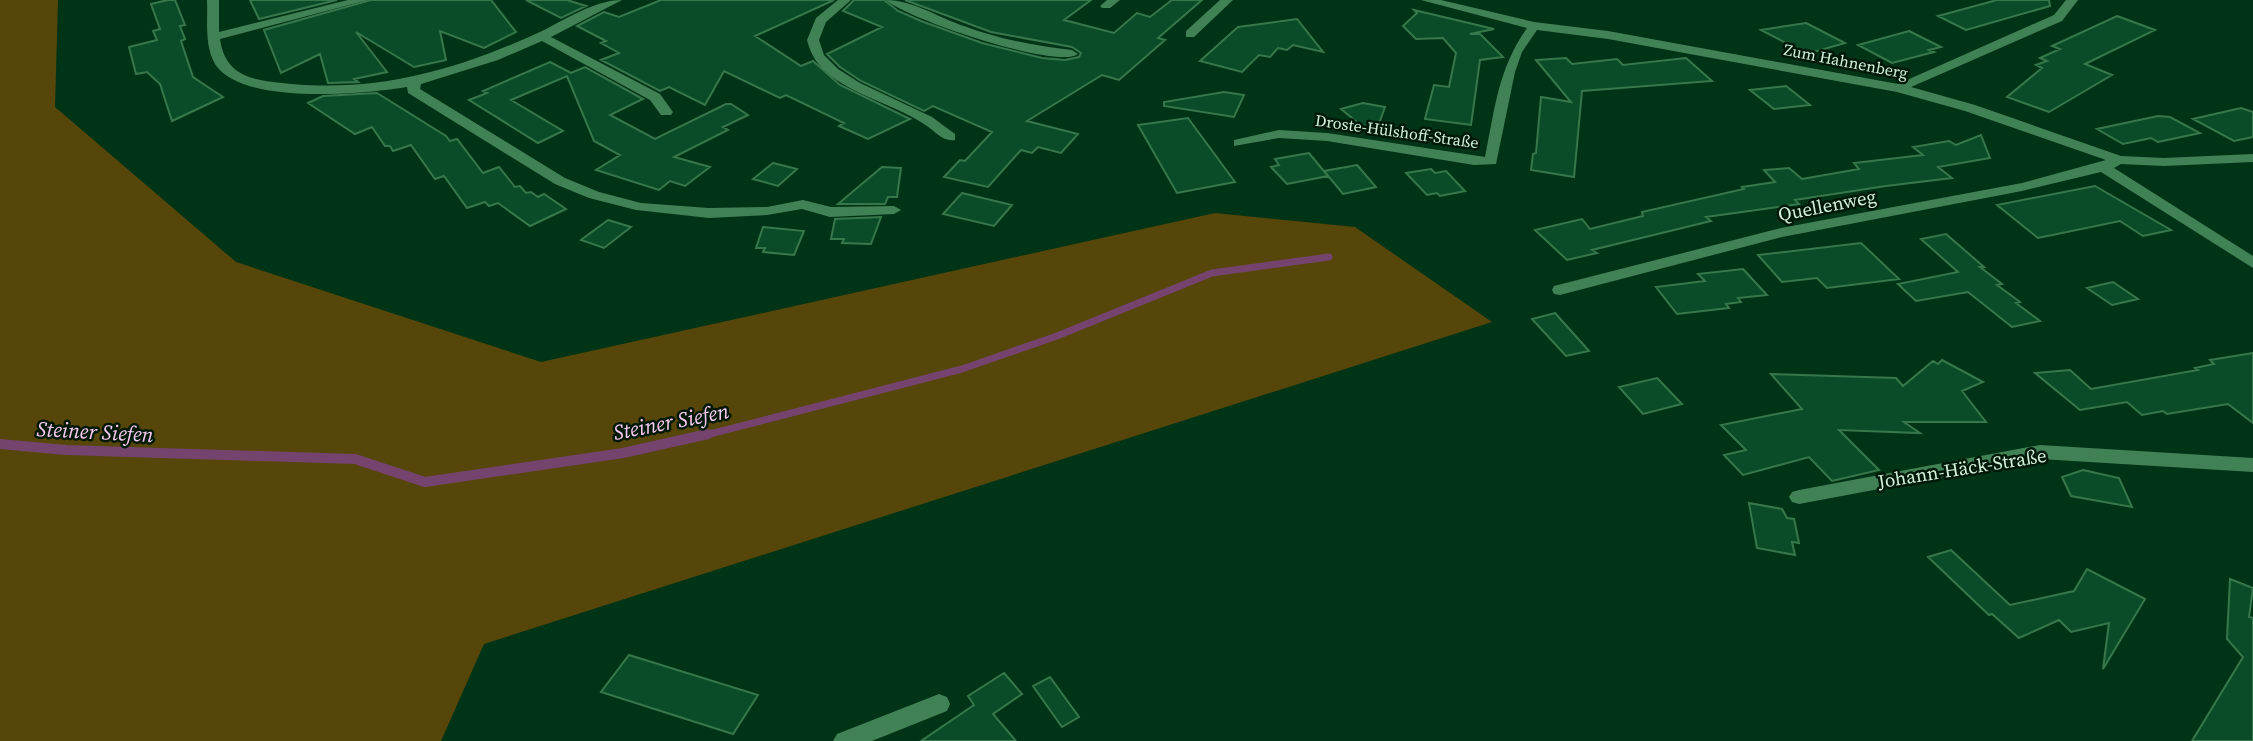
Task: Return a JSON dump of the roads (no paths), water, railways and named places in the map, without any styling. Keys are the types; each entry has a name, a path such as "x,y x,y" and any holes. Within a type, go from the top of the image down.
{"street":[{"path":"213,0 214,37 221,63 233,73 255,83 296,91 337,91 415,81 463,69 543,37 617,0"},
{"path":"214,37 362,0"},
{"path":"845,0 818,22 813,40 815,55 841,78 927,119 950,137"},
{"path":"892,0 945,24 979,35 1038,51 1072,54"},
{"path":"1190,34 1227,0"},
{"name":"Zum Hahnenberg","path":"1427,0 1452,2 1534,26 1621,38 1899,88 1970,108 2119,160 2164,162 2253,158"},
{"path":"1899,88 2058,18 2072,0"},
{"name":"Droste-Hülshoff-Straße","path":"1239,144 1279,134 1315,136 1474,161 1492,161 1509,72 1517,52 1534,26"},
{"path":"543,37 654,97 666,112"},
{"path":"415,81 413,90 560,181 594,195 642,206 709,213 767,211 803,204 830,212 894,210"},
{"name":"Quellenweg","path":"1560,290 1781,233 1999,192 2103,167 2119,160"},
{"path":"2103,167 2253,263"},
{"name":"Johann-Häck-Straße","path":"1799,497 2040,452 2253,465"},
{"path":"845,741 939,704"}],"waterway":[{"name":"Steiner Siefen","path":"702,436 962,369 1057,336 1212,273 1329,257"},
{"name":"Steiner Siefen","path":"0,444 66,450 355,459 425,482 623,453 708,434"}]}
